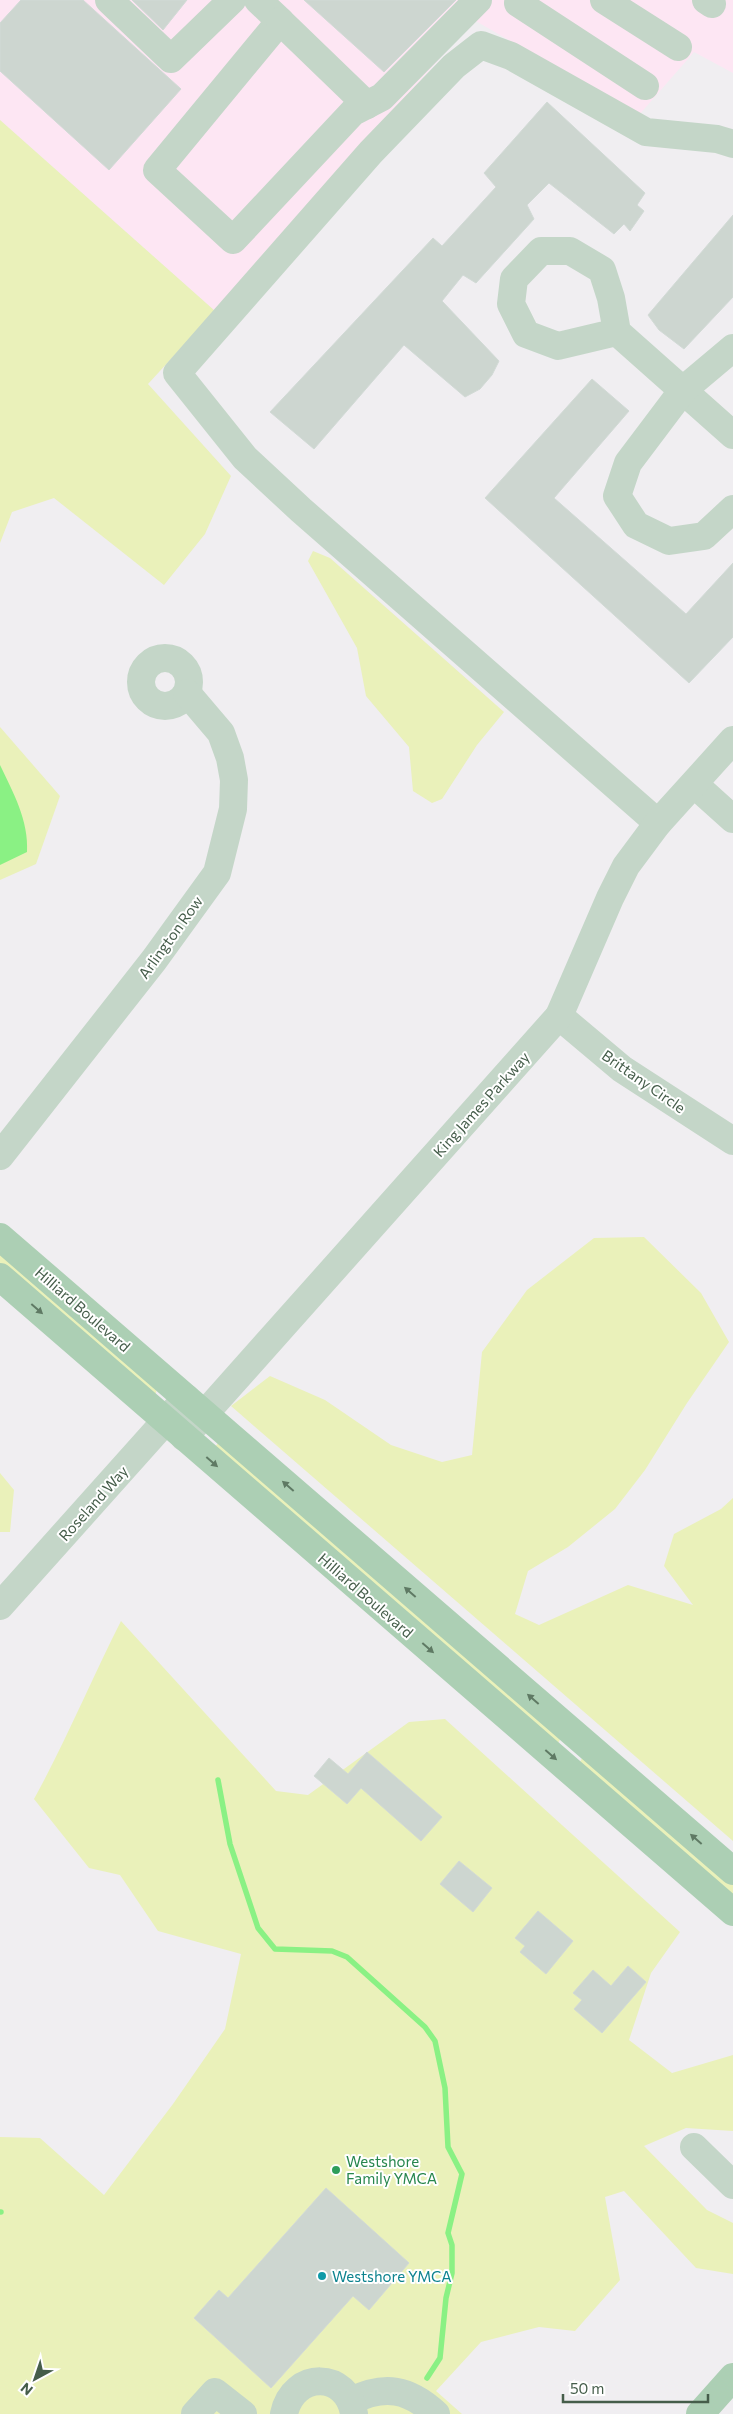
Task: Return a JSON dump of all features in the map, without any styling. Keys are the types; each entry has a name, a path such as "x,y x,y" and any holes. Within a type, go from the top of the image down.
{"main road":[{"name":"Hilliard Boulevard","path":"0,1237 733,1871"},
{"name":"Hilliard Boulevard","path":"0,1277 733,1912"},
{"path":"700,2414 733,2377"}],"street":[{"path":"109,0 171,60 232,0"},
{"path":"258,0 367,105"},
{"path":"280,21 157,170 233,240 353,112 382,97 478,0"},
{"path":"520,0 518,3 645,86"},
{"path":"604,0 678,47"},
{"path":"658,823 252,464 177,373 371,152 454,66 481,45 511,56 646,132 717,139 733,144"},
{"path":"617,332 733,435"},
{"path":"733,348 683,390 628,463 617,496 636,525 669,542 704,536 733,509"},
{"name":"Arlington Row","path":"0,1156 154,960 217,873 233,809 234,780 230,758 221,733 187,693"},
{"name":"King James Parkway","path":"195,1406 559,1016 610,898 626,866 658,823 733,740"},
{"path":"694,784 733,819"},
{"name":"Brittany Circle","path":"559,1016 622,1069 733,1141"},
{"name":"Roseland Way","path":"0,1606 175,1430 195,1406"},
{"path":"694,2147 733,2185"},
{"path":"284,2414 286,2403 292,2393 301,2386 312,2382 324,2381 335,2385 352,2407 366,2394 385,2391 404,2392 421,2400 436,2414"},
{"path":"195,2414 215,2392 243,2414"}],"shaded area":[{"path":"0,0 733,0 733,73 694,52 639,115 474,20 215,311 0,120"},
{"path":"0,120 215,311 148,384 231,476 205,534 164,585 54,498 12,512 0,543"},
{"path":"313,551 330,558 504,712 477,745 442,799 432,803 413,791 409,747 366,696 357,648 308,561"},
{"path":"0,727 60,796 36,864 0,880"},
{"path":"0,765 23,818 27,852 0,865"},
{"path":"644,1237 701,1293 729,1342 687,1403 645,1470 615,1509 568,1547 528,1571 515,1614 539,1625 628,1585 693,1605 664,1566 674,1534 721,1509 733,1498 733,1841 231,1406 270,1376 325,1400 391,1445 442,1462 472,1455 482,1352 527,1290 594,1238"},
{"path":"0,1250 157,1387 156,1393 153,1396 0,1265"},
{"path":"219,1442 561,1738 558,1743 214,1448"},
{"path":"0,1473 14,1490 10,1532 0,1532"},
{"path":"121,1621 276,1791 308,1795 409,1722 445,1719 680,1932 651,1973 629,2040 672,2073 733,2055 733,2131 686,2128 644,2146 707,2210 733,2223 733,2274 696,2268 624,2191 605,2197 620,2280 575,2331 539,2327 481,2342 436,2391 462,2414 0,2414 0,2137 40,2138 104,2195 173,2104 225,2029 241,1954 158,1931 120,1875 89,1868 34,1799"},
{"path":"586,1757 733,1884 733,1900 579,1764 582,1758"}],"building":[{"path":"21,0 83,0 181,89 109,170 0,71 0,23"},
{"path":"132,0 187,0 163,30"},
{"path":"304,0 456,0 384,72"},
{"path":"547,102 645,193 637,205 644,211 630,231 624,224 614,234 549,183 527,205 534,219 476,283 463,275 442,301 499,361 492,375 480,389 465,397 404,345 314,449 270,412 433,238 442,246 496,187 484,173"},
{"path":"733,215 733,297 684,349 659,330 648,315"},
{"path":"592,379 629,411 554,498 686,614 733,563 733,637 689,683 485,498"},
{"path":"367,1752 442,1817 421,1841 361,1788 347,1804 314,1776 329,1758 348,1774"},
{"path":"459,1861 492,1888 473,1912 440,1884"},
{"path":"538,1911 573,1941 546,1974 520,1952 525,1946 515,1938"},
{"path":"628,1966 646,1982 602,2033 574,2009 582,2000 573,1993 593,1970 611,1986"},
{"name":"Westshore YMCA","path":"326,2188 409,2263 369,2310 353,2296 271,2388 194,2318 219,2290 228,2298"}],"waterway":[{"path":"218,1780 230,1844 258,1928 275,1949 332,1951 347,1957 425,2027 435,2041 445,2088 448,2147 462,2174 448,2233 452,2245 452,2273 446,2298 440,2358 427,2378"}],"place":[{"name":"Westshore Family YMCA","path":"336,2170"},
{"name":"Westshore YMCA","path":"322,2276"}]}
